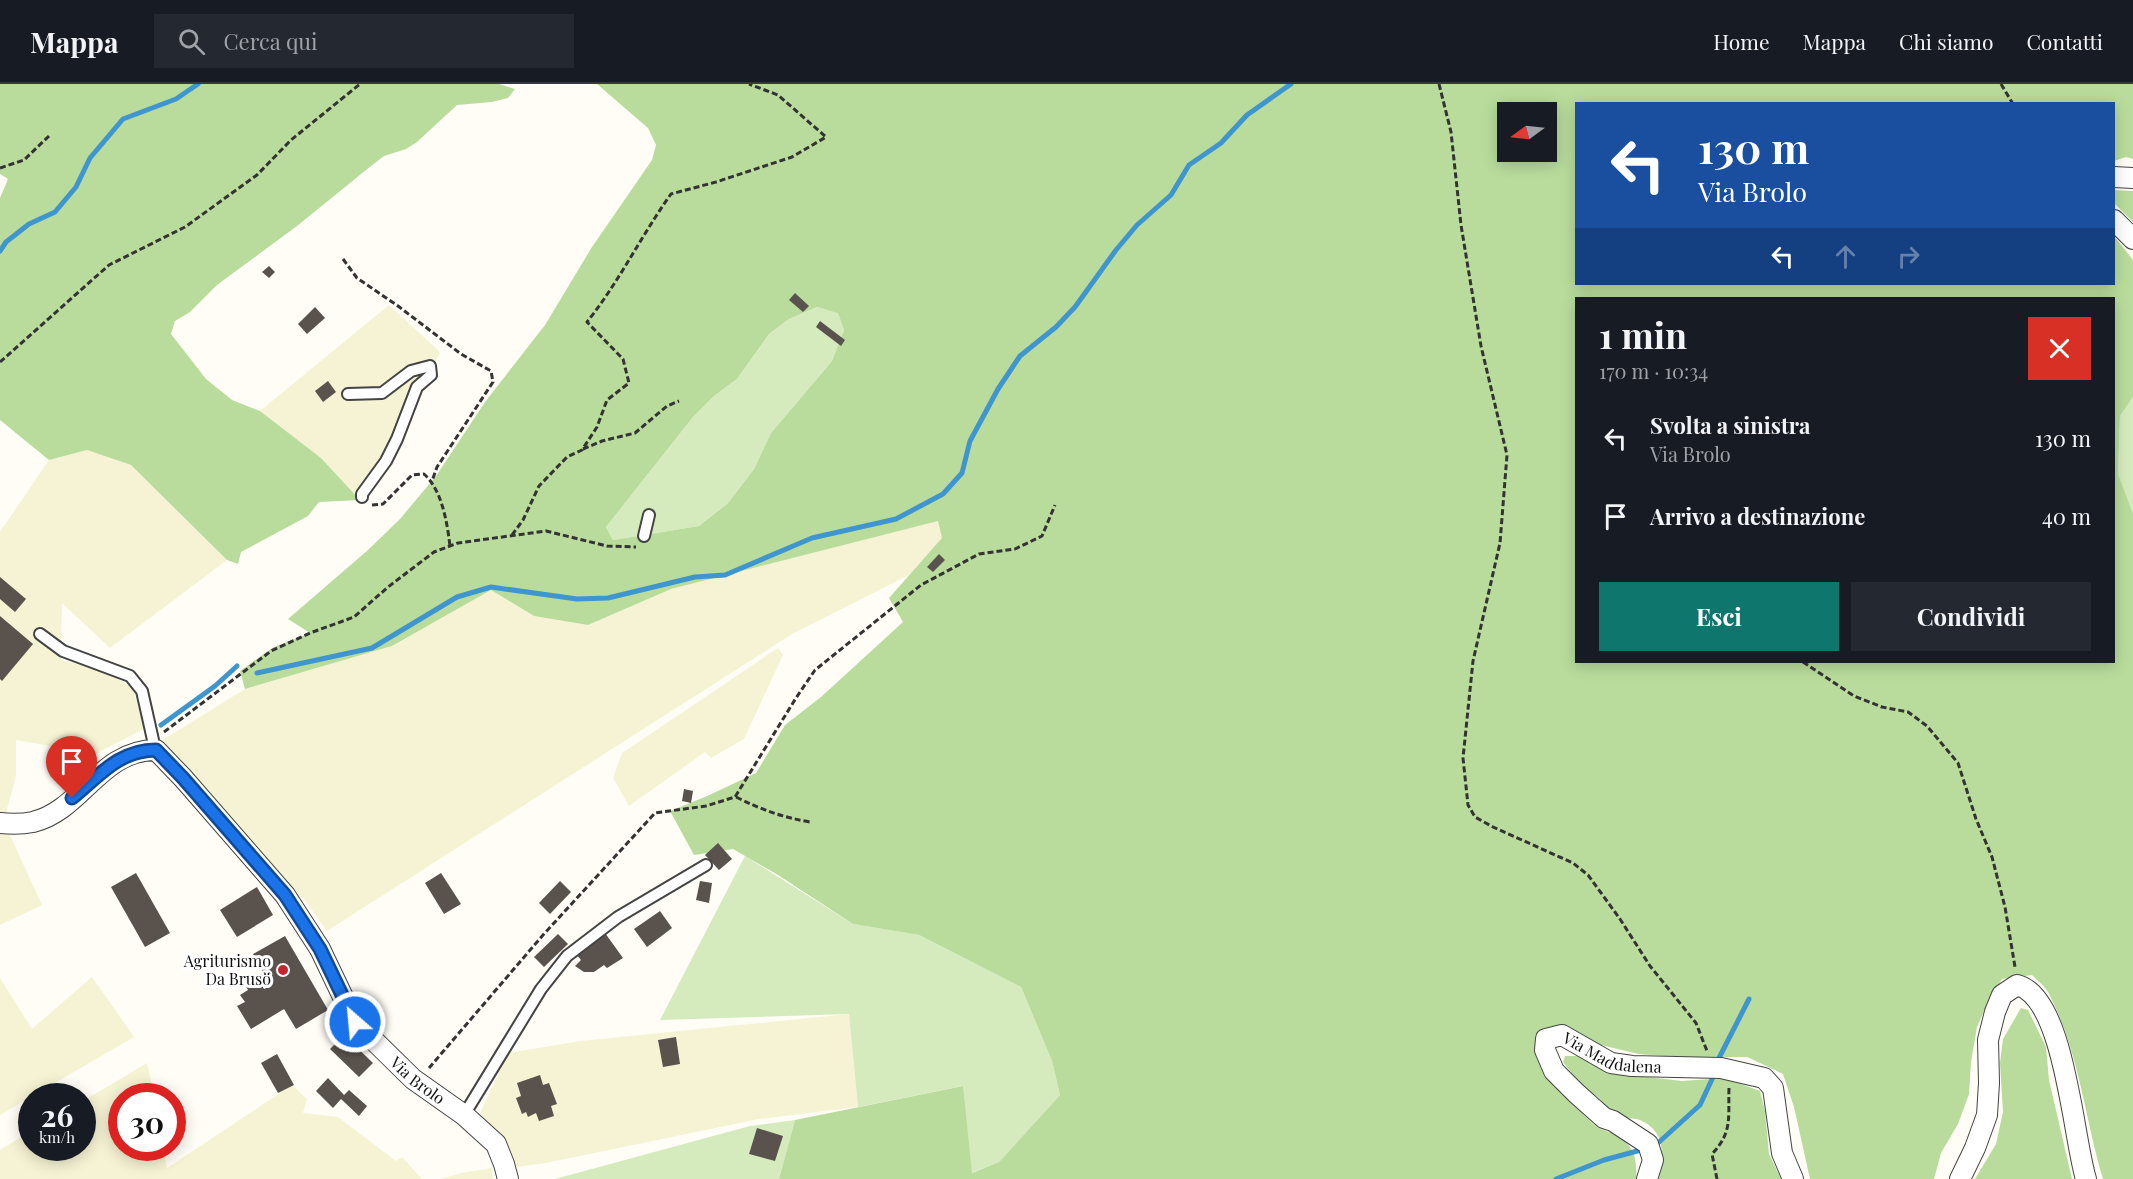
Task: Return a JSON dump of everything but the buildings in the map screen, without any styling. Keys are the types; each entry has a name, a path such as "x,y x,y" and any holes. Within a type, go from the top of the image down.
{"street":[{"path":"2115,177 2133,178"},
{"path":"2115,221 2133,239"},
{"name":"Via Brolo","path":"0,823 33,822 48,816 119,758 135,752 156,750 285,895 320,949 355,1022 418,1082 464,1115 495,1144 508,1179"},
{"path":"1960,1179 1987,1115 1988,1040 1995,1012 2002,995 2017,985 2026,987 2034,996 2047,1016 2057,1041 2086,1179"},
{"name":"Via Maddalena","path":"1647,1179 1653,1160 1648,1144 1613,1121 1604,1118 1575,1093 1554,1071 1545,1050 1546,1039 1562,1035 1611,1063 1632,1066 1718,1068 1764,1078 1773,1088 1782,1153 1793,1179"}],"lane":[{"path":"348,394 382,393 411,371 430,366 431,375 417,387 386,461 362,497"},
{"path":"644,536 649,515"},
{"path":"40,634 63,651 130,676 142,691 153,740"},
{"path":"464,1115 541,989 567,956 618,917 706,865"}],"path":[{"path":"0,362 109,265 185,227 257,176 291,140 360,84"},
{"path":"582,450 597,427 608,400 629,383 623,358 587,322 604,300 648,226 671,194 792,157 826,137 778,95 749,84"},
{"path":"1439,84 1451,132 1461,225 1481,346 1507,455 1500,543 1473,661 1463,758 1468,805 1475,817 1573,863 1588,875 1650,966 1695,1023 1729,1085 1728,1132 1723,1142 1712,1154 1717,1179"},
{"path":"2001,84 2012,102"},
{"path":"0,168 24,160 49,136"},
{"path":"343,260 357,278 461,354 491,371 493,382 437,467 432,481"},
{"path":"512,535 523,520 539,486 567,457 602,441 635,433 667,406 679,401"},
{"path":"362,497 364,504 383,504 412,475 424,474 432,481 447,524 450,546"},
{"path":"418,1082 486,1000 655,813 706,806 735,797 796,698 816,670 921,585 979,554 1015,549 1042,536 1055,505"},
{"path":"153,740 271,651 310,633 354,617 388,587 434,552 458,543 546,531 607,546 631,548 641,545 644,536"},
{"path":"1804,663 1854,696 1882,707 1908,712 1927,726 1958,763 1976,819 1992,857 2005,907 2017,985"},
{"path":"735,797 780,817 810,822"}],"shaded area":[{"path":"389,305 440,352 383,472 360,500 321,458 260,411"},
{"path":"87,450 131,465 227,560 110,648 62,603 61,660 104,671 133,688 144,729 95,754 16,740 16,776 4,820 0,820 0,532 49,460"},
{"path":"938,520 943,538 909,575 792,634 327,931 303,898 286,892 202,786 161,741 245,689 392,646 491,590 534,616 588,625 671,589"},
{"path":"778,648 783,655 744,739 711,758 705,752 629,806 613,778 622,753"},
{"path":"0,829 8,831 42,905 0,925"},
{"path":"92,977 134,1037 55,1083 18,1083 18,1105 0,1115 0,978 32,1029"},
{"path":"849,1014 858,1107 759,1119 517,1167 480,1113 508,1053 581,1041"},
{"path":"147,1063 151,1083 113,1083"},
{"path":"292,1085 307,1099 303,1113 338,1117 396,1161 402,1157 422,1179 0,1179 0,1150 18,1139 18,1161 96,1161 96,1093 108,1086 108,1161 166,1161 167,1168 178,1161 186,1161 186,1155"},
{"path":"492,1168 493,1179 441,1179 461,1173"}],"green space":[{"path":"0,84 499,84 515,89 508,98 457,105 417,142 406,149 384,156 297,226 217,285 190,312 175,321 171,334 206,379 232,400 260,411 321,458 360,500 319,502 308,516 241,552 238,564 227,560 131,465 87,450 49,460 0,420 0,198 8,179 0,174"},
{"path":"597,84 2133,84 2133,159 2126,157 2115,161 2115,102 1575,102 1575,285 2115,285 2115,237 2133,260 2133,397 2120,416 2118,474 2133,513 2133,1179 2103,1179 2075,1063 2060,1017 2049,993 2032,975 2002,979 1987,1004 1977,1027 1971,1062 1969,1094 1958,1124 1941,1153 1934,1179 1810,1179 1794,1107 1783,1074 1747,1057 1676,1057 1639,1054 1592,1043 1569,1027 1542,1029 1537,1048 1569,1097 1584,1115 1597,1127 1619,1136 1629,1145 1635,1158 1636,1179 779,1179 795,1120 963,1086 972,1173 999,1162 1060,1095 1052,1061 1021,987 919,935 853,924 778,875 733,849 694,855 670,811 756,773 785,725 821,697 903,622 889,598 942,538 938,521 671,589 588,625 534,616 491,590 392,646 245,689 240,671 272,648 310,633 288,619 368,550 400,519 436,476 485,402 545,325 592,247 652,160 656,145 648,128","holes":["817,307 838,313 844,330 832,361 771,433 754,469 728,503 699,526 613,540 606,527 693,417 714,396 737,379 769,334 789,319"]},
{"path":"2115,190 2133,191 2133,222 2115,204"},
{"path":"817,307 838,312 844,330 832,361 771,433 754,469 728,503 699,526 613,540 606,527 693,417 714,396 737,379 769,334 789,319"},
{"path":"2133,397 2133,513 2118,474 2120,416"},
{"path":"745,856 853,924 919,935 1021,987 1052,1061 1060,1095 999,1162 971,1173 962,1086 858,1107 849,1014 660,1020"},
{"path":"2021,1008 2028,1010 2046,1047 2049,1080 2072,1179 1975,1179 1996,1144 2003,1112 2000,1063 2003,1039"},
{"path":"1565,1056 1577,1056 1613,1073 1682,1081 1725,1078 1760,1091 1765,1111 1769,1154 1781,1179 1659,1179 1662,1153 1655,1131 1640,1120 1616,1117 1598,1097 1582,1087 1563,1062"},
{"path":"795,1120 779,1179 555,1179 750,1126"}],"waterway":[{"path":"0,251 6,242 29,224 55,212 76,187 90,158 123,119 176,99 198,84"},
{"path":"257,673 372,648 457,597 491,587 577,599 608,598 695,577 725,575 812,538 896,519 943,494 962,473 970,441 998,389 1020,356 1056,327 1075,307 1137,225 1171,195 1189,165 1221,143 1247,115 1291,84"},
{"path":"161,725 215,686 237,666"},
{"path":"1718,1060 1749,999"},
{"path":"1658,1143 1700,1105 1714,1075"},
{"path":"1556,1179 1604,1160 1641,1150"}],"place":[{"name":"Agriturismo Da Brusö","path":"283,970"}],"route":[{"path":"72,798 119,758 135,752 156,750 285,895 320,949 355,1022"}]}
